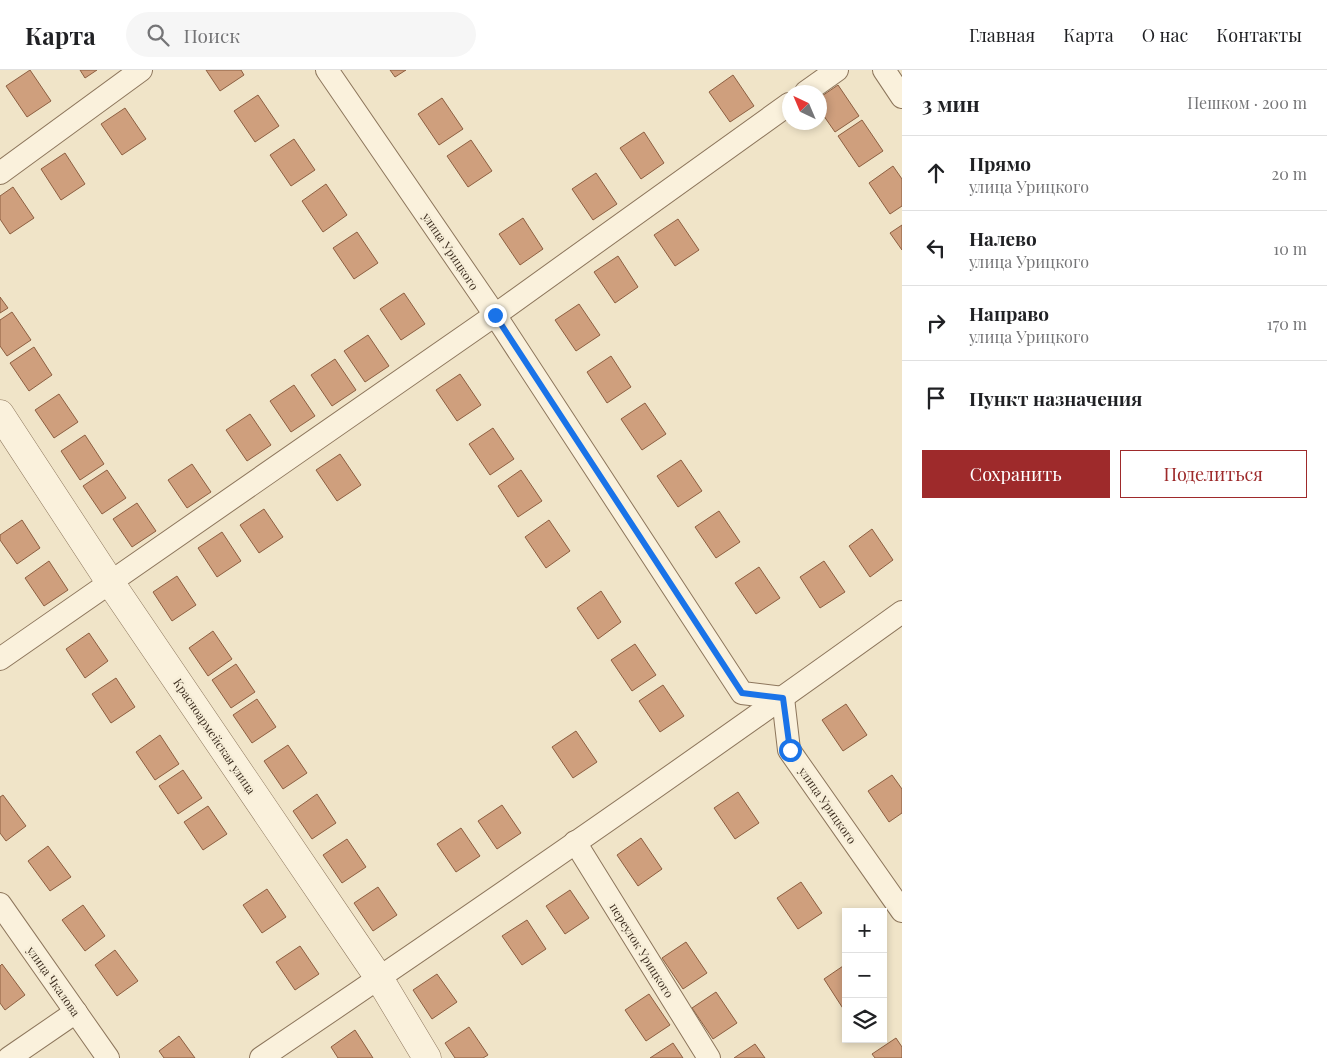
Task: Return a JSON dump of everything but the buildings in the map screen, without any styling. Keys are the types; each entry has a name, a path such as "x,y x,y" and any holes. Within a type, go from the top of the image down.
{"street":[{"path":"0,173 141,70"},
{"name":"улица Урицкого","path":"327,70 495,315 742,693 783,698 790,750 902,911"},
{"path":"816,85 837,70"},
{"path":"884,70 902,97"},
{"path":"0,660 495,315 782,110"},
{"name":"Красноармейская улица","path":"0,414 110,582 379,978 427,1058"},
{"path":"261,1058 783,698 902,612"},
{"name":"переулок Урицкого","path":"575,842 709,1058"},
{"name":"улица Чкалова","path":"0,904 108,1058"},
{"path":"9,1058 76,1012"}],"route":[{"path":"495,315 742,693 783,698 790,750"}]}
